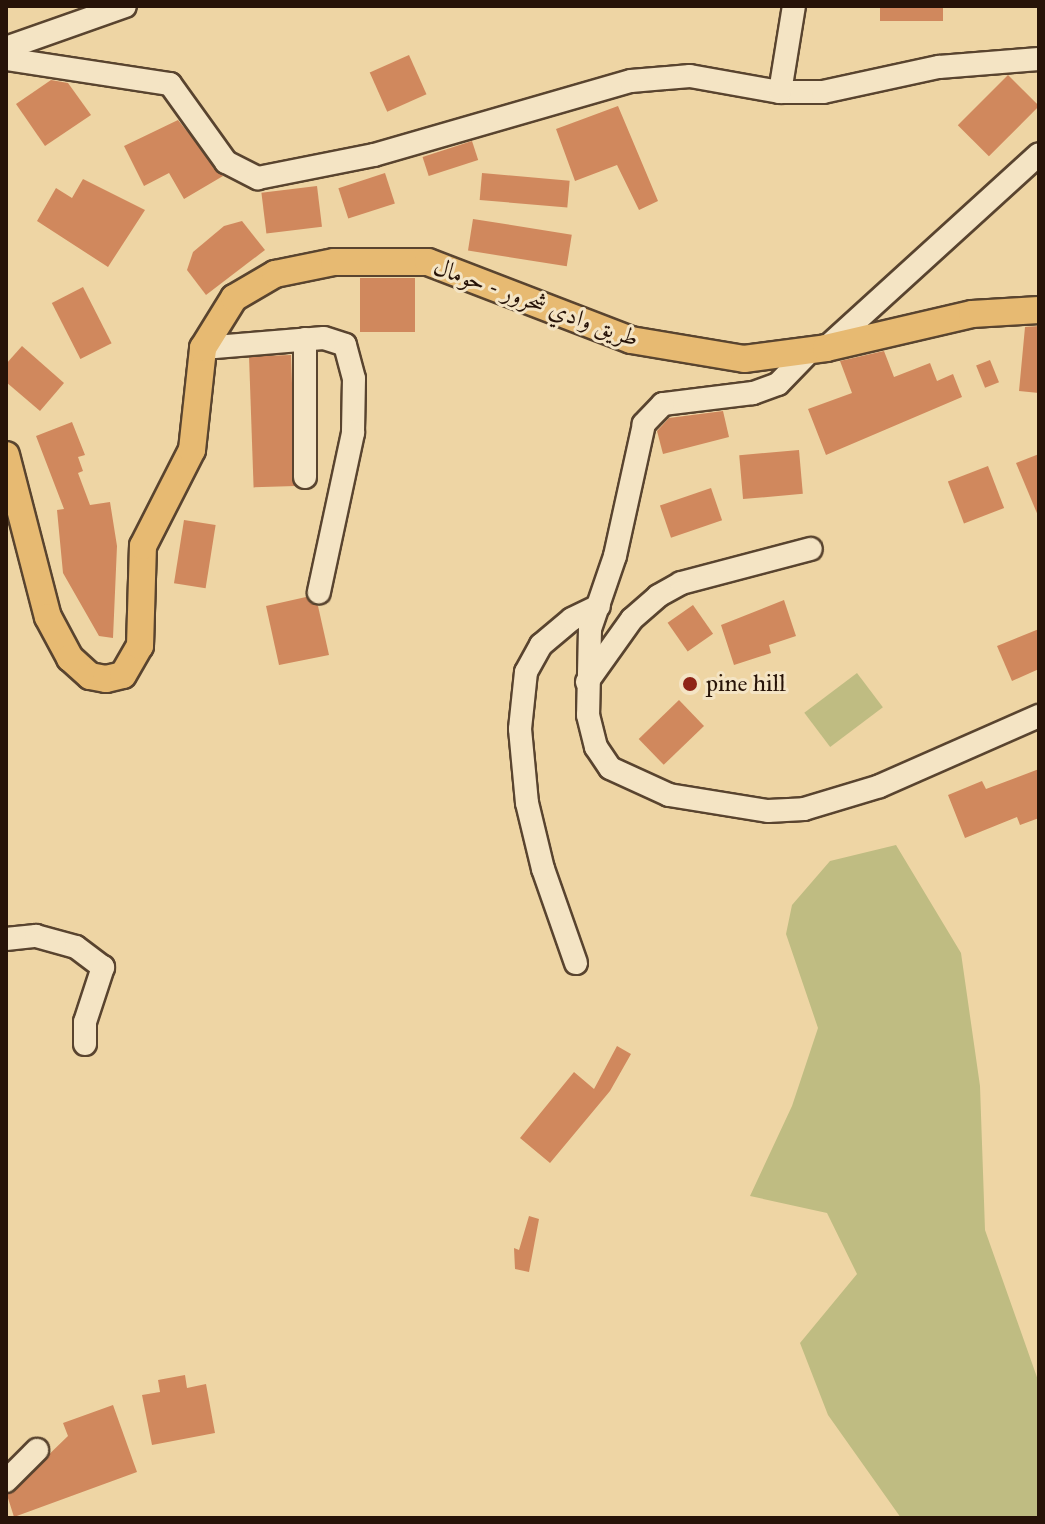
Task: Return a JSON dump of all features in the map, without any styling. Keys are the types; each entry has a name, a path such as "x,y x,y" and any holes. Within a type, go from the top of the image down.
{"main road":[{"name":"طريق وادي شحرور - حومال","path":"6,455 48,617 70,658 90,676 123,675 140,646 143,546 192,450 203,348 234,298 275,274 379,259 428,262 478,277 631,340 685,353 744,359 818,349 972,314 1039,310"}],"street":[{"path":"6,48 125,6"},
{"path":"780,92 794,6"},
{"path":"6,59 170,84 226,162 258,178 374,155 631,81 690,76 780,92 823,92 939,67 1039,59"},
{"path":"1039,154 778,384 753,393 653,410 644,424 599,606 590,629 586,683 596,747 610,768 669,795 768,811 804,809 865,791 1039,716"},
{"path":"203,348 305,339 345,345 354,379 350,461 328,526 319,592"},
{"path":"305,339 305,477"},
{"path":"586,683 625,628 658,596 681,583 811,549"},
{"path":"576,963 539,856 520,729 526,672 541,645 572,619 599,606"},
{"path":"6,939 36,936 76,947 103,967 85,1022 85,1044"},
{"path":"6,1481 37,1450"}],"shaded area":[{"path":"857,673 883,707 830,747 804,713"},
{"path":"896,845 961,953 980,1086 985,1230 1039,1383 1039,1518 901,1518 828,1415 800,1343 857,1274 827,1213 750,1196 792,1106 818,1028 786,934 792,905 830,861"}],"building":[{"path":"880,6 943,6 943,21 880,21"},
{"path":"409,55 426,94 387,112 370,72"},
{"path":"1008,75 1039,106 989,156 958,125"},
{"path":"51,80 68,83 91,115 45,146 16,104"},
{"path":"618,106 658,201 639,210 617,165 575,181 556,129"},
{"path":"178,120 223,176 184,199 169,173 144,186 124,146"},
{"path":"472,141 478,160 429,176 423,157"},
{"path":"385,173 395,203 348,219 338,188"},
{"path":"482,173 570,181 567,208 480,200"},
{"path":"83,179 145,210 108,267 37,221 56,188 72,198"},
{"path":"317,186 322,227 266,234 261,193"},
{"path":"473,219 572,235 567,266 468,251"},
{"path":"242,221 265,250 206,295 187,270 193,252 224,226"},
{"path":"360,278 415,278 415,332 360,332"},
{"path":"83,287 112,343 80,359 52,303"},
{"path":"1039,326 1039,393 1019,391 1025,327"},
{"path":"22,346 64,383 40,411 6,382 6,364"},
{"path":"884,351 894,377 930,363 937,381 953,374 962,397 826,455 808,409 852,393 840,361"},
{"path":"291,355 296,486 254,487 249,356"},
{"path":"990,360 999,382 985,388 976,366"},
{"path":"723,411 729,437 663,454 657,431 669,418"},
{"path":"72,422 85,455 78,457 83,471 78,473 90,505 110,502 117,546 113,638 99,636 63,573 57,510 64,509 36,436"},
{"path":"799,450 803,494 743,499 739,455"},
{"path":"1039,454 1039,518 1016,463"},
{"path":"988,466 1004,508 964,523 948,481"},
{"path":"711,488 722,520 671,538 660,506"},
{"path":"184,520 216,525 206,588 174,583"},
{"path":"306,597 318,606 329,655 279,665 266,606"},
{"path":"784,600 796,636 769,645 771,653 734,665 721,625"},
{"path":"693,605 713,634 688,651 668,623"},
{"path":"1039,629 1039,669 1012,681 997,646"},
{"path":"679,700 704,726 664,765 639,739"},
{"path":"1039,769 1039,818 1020,825 1017,817 965,838 948,795 982,781 986,789"},
{"path":"617,1046 631,1054 610,1091 550,1163 520,1138 574,1072 594,1089"},
{"path":"529,1216 539,1219 529,1272 515,1269 514,1248 519,1250"},
{"path":"185,1375 187,1388 206,1384 215,1433 152,1445 142,1395 160,1392 158,1380"},
{"path":"113,1405 137,1472 14,1517 7,1495 68,1436 63,1423"}],"place":[{"name":"pine hill","path":"690,684"}]}
